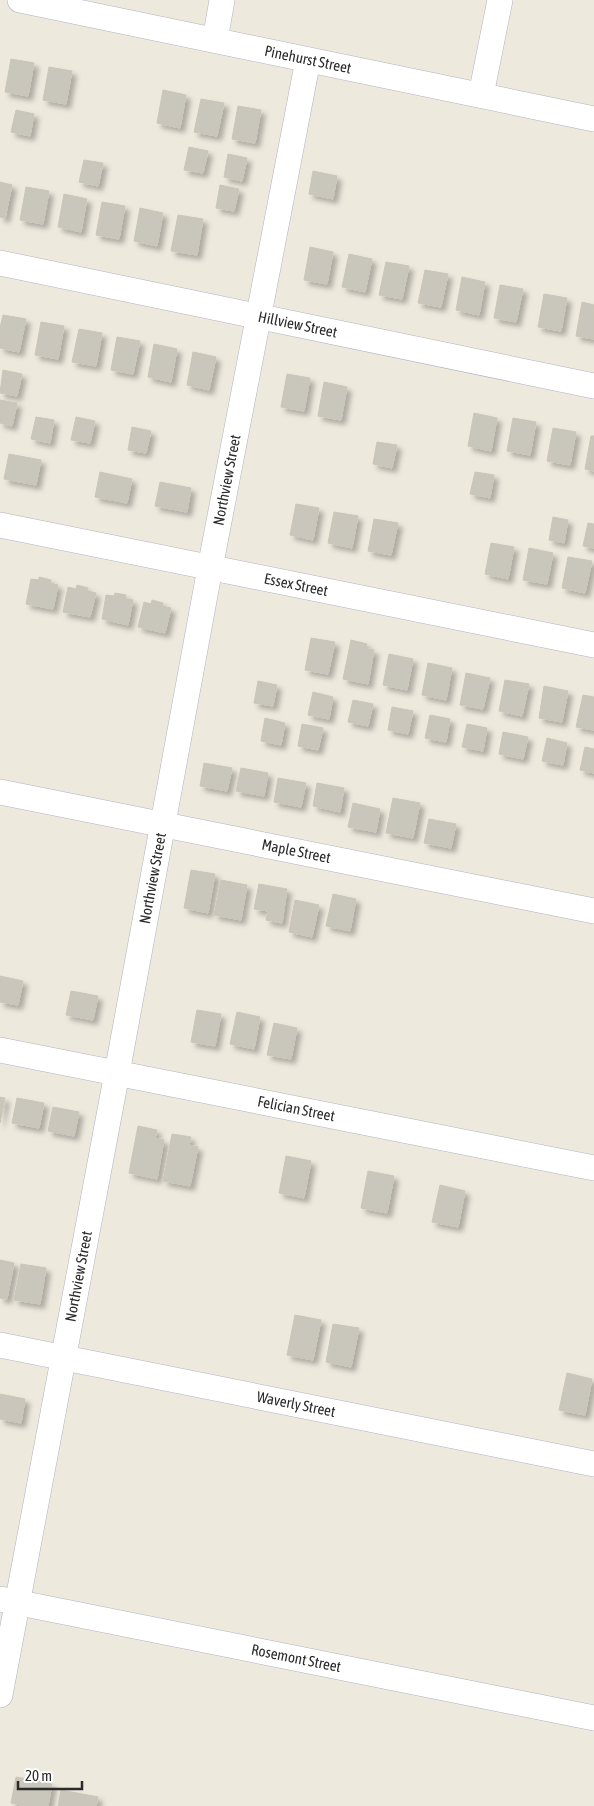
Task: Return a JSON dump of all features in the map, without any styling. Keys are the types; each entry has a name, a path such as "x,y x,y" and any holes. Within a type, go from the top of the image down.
{"street":[{"name":"Pinehurst Street","path":"20,0 594,118"},
{"path":"215,40 222,0"},
{"path":"481,95 500,0"},
{"name":"Northview Street","path":"0,1695 9,1601 64,1358 210,568 308,60"},
{"name":"Hillview Street","path":"0,263 594,386"},
{"name":"Essex Street","path":"0,525 594,645"},
{"name":"Maple Street","path":"0,792 594,911"},
{"name":"Felician Street","path":"0,1050 594,1168"},
{"name":"Waverly Street","path":"0,1345 594,1464"},
{"name":"Rosemont Street","path":"9,1601 594,1718"}],"building":[{"path":"11,59 34,63 28,96 5,92"},
{"path":"49,67 72,71 66,104 43,100"},
{"path":"163,90 186,95 180,128 157,123"},
{"path":"201,99 224,103 217,136 194,132"},
{"path":"238,106 261,110 255,143 232,139"},
{"path":"16,110 34,114 30,136 11,132"},
{"path":"189,147 208,151 203,173 184,170"},
{"path":"228,154 247,158 242,181 224,177"},
{"path":"84,160 103,163 98,186 79,182"},
{"path":"313,171 337,176 333,199 309,194"},
{"path":"0,182 12,185 5,218 0,217"},
{"path":"220,185 239,189 234,211 216,208"},
{"path":"26,187 49,191 43,224 20,220"},
{"path":"64,194 87,199 81,232 58,227"},
{"path":"102,202 125,206 119,239 96,235"},
{"path":"140,208 163,213 157,246 134,241"},
{"path":"178,215 203,219 197,255 171,251"},
{"path":"310,247 333,252 327,284 304,280"},
{"path":"349,254 372,259 365,292 342,287"},
{"path":"386,262 409,266 402,299 379,295"},
{"path":"425,270 448,274 441,307 418,303"},
{"path":"462,277 485,282 479,315 456,310"},
{"path":"500,285 523,289 516,322 494,318"},
{"path":"544,294 567,298 561,331 538,327"},
{"path":"582,302 594,305 594,339 576,336"},
{"path":"3,315 26,319 19,352 0,348 0,328"},
{"path":"41,322 64,326 58,359 35,355"},
{"path":"79,329 102,333 96,366 72,362"},
{"path":"117,337 140,341 133,374 111,370"},
{"path":"154,344 177,349 171,382 148,377"},
{"path":"193,352 216,357 209,390 187,385"},
{"path":"3,370 22,374 17,396 0,393"},
{"path":"287,374 310,378 304,411 281,407"},
{"path":"324,382 347,387 341,420 318,416"},
{"path":"0,400 17,403 12,426 0,423"},
{"path":"474,413 497,418 491,451 468,446"},
{"path":"36,417 54,420 50,443 31,439"},
{"path":"76,417 95,421 90,443 71,440"},
{"path":"513,418 536,422 530,455 507,451"},
{"path":"132,427 151,431 146,453 128,450"},
{"path":"553,428 576,432 570,465 547,461"},
{"path":"591,436 594,436 594,471 585,469"},
{"path":"377,442 397,445 392,468 373,464"},
{"path":"9,454 41,460 36,485 4,479"},
{"path":"100,472 132,479 127,503 95,497"},
{"path":"475,472 494,475 490,498 470,494"},
{"path":"160,482 191,488 187,512 155,506"},
{"path":"296,504 319,508 313,540 290,535"},
{"path":"334,512 358,516 352,548 328,543"},
{"path":"553,517 568,520 564,543 549,540"},
{"path":"374,519 398,523 391,555 368,551"},
{"path":"588,523 594,524 594,548 583,546"},
{"path":"491,543 514,547 508,579 485,574"},
{"path":"529,548 553,553 547,584 523,580"},
{"path":"568,557 592,561 585,593 562,588"},
{"path":"39,577 51,580 50,583 58,585 53,609 26,604 31,579 39,580"},
{"path":"77,585 88,588 87,591 96,593 90,617 63,612 68,587 76,589"},
{"path":"115,593 126,595 125,599 133,600 128,625 102,619 106,595 114,596"},
{"path":"152,600 163,603 162,606 171,608 165,633 138,627 144,602 151,604"},
{"path":"311,638 335,642 328,674 305,670"},
{"path":"351,640 367,644 366,649 374,650 368,684 343,679"},
{"path":"389,654 413,659 407,690 383,685"},
{"path":"428,663 452,668 446,700 422,695"},
{"path":"466,673 490,678 483,709 460,705"},
{"path":"505,680 529,684 522,716 499,711"},
{"path":"258,681 277,685 273,706 254,703"},
{"path":"544,686 568,691 562,722 539,718"},
{"path":"313,692 333,697 329,719 308,715"},
{"path":"583,695 594,697 594,730 576,727"},
{"path":"353,700 373,704 368,726 348,722"},
{"path":"392,707 413,711 408,734 388,730"},
{"path":"430,715 450,719 446,742 425,738"},
{"path":"265,718 285,723 281,745 261,741"},
{"path":"302,724 323,728 318,750 298,746"},
{"path":"467,724 487,728 483,751 462,747"},
{"path":"503,732 528,737 523,759 499,754"},
{"path":"547,738 567,743 563,765 542,761"},
{"path":"585,747 594,749 594,773 580,770"},
{"path":"204,763 232,768 227,791 200,786"},
{"path":"241,768 268,773 264,796 236,791"},
{"path":"278,778 306,783 301,807 274,802"},
{"path":"317,783 344,788 340,812 313,806"},
{"path":"393,798 420,803 413,838 386,833"},
{"path":"353,803 380,809 376,832 348,827"},
{"path":"429,819 456,824 451,848 424,843"},
{"path":"191,870 215,874 208,913 184,908"},
{"path":"221,880 247,885 241,920 214,915"},
{"path":"259,884 287,889 282,923 266,920 268,911 254,909"},
{"path":"333,894 356,899 350,931 326,926"},
{"path":"295,900 319,905 312,937 289,932"},
{"path":"0,976 23,981 18,1005 0,1002"},
{"path":"71,991 98,996 93,1020 66,1015"},
{"path":"197,1010 221,1014 215,1046 191,1042"},
{"path":"237,1012 260,1017 254,1049 230,1044"},
{"path":"274,1023 297,1028 291,1059 267,1055"},
{"path":"0,1097 5,1098 0,1123"},
{"path":"17,1098 44,1103 39,1128 12,1123"},
{"path":"53,1107 79,1112 74,1136 48,1131"},
{"path":"138,1126 157,1130 155,1138 164,1140 157,1179 129,1173"},
{"path":"172,1134 191,1137 189,1145 198,1147 190,1186 163,1181"},
{"path":"286,1156 311,1161 304,1198 279,1193"},
{"path":"368,1171 394,1176 387,1213 361,1208"},
{"path":"440,1185 465,1191 458,1227 432,1222"},
{"path":"0,1260 14,1263 7,1299 0,1298"},
{"path":"21,1264 46,1268 40,1304 14,1300"},
{"path":"295,1315 321,1320 313,1360 287,1355"},
{"path":"333,1324 359,1328 351,1367 326,1362"},
{"path":"567,1373 592,1379 585,1415 559,1410"},
{"path":"0,1394 25,1399 21,1423 0,1419"},
{"path":"16,1777 52,1784 48,1806 27,1806 11,1803"},
{"path":"61,1790 98,1797 96,1806 58,1806"}]}
